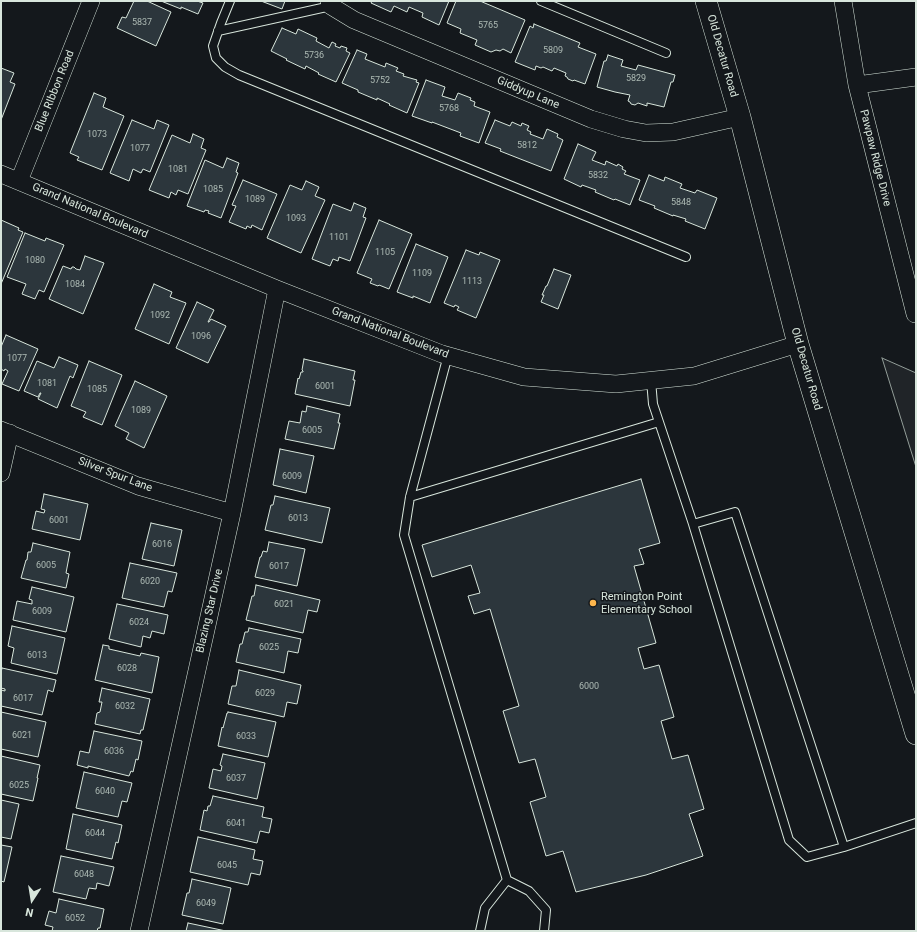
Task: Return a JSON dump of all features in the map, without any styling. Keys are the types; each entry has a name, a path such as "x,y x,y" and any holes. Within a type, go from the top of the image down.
{"street":[{"name":"Blue RIbbon Road","path":"19,181 91,1"},
{"name":"Old Decatur Road","path":"706,1 740,117 798,344 916,734"},
{"name":"Pawpaw Ridge Drive","path":"843,1 857,85 915,314"},
{"name":"Giddyup Lane","path":"330,4 354,20 591,119 624,129 646,133 673,132 740,117"},
{"path":"857,85 916,77"},
{"name":"Grand National Boulevard","path":"1,174 277,289 448,356 524,377 616,384 694,376 798,344"},
{"name":"Blazing Star Drive","path":"139,931 232,513 277,289"},
{"path":"1,473 5,432"},
{"name":"Silver Spur Lane","path":"5,432 138,486 232,513"}],"lane":[{"path":"230,1 213,46 216,58 225,67 239,75 686,257"},
{"path":"541,1 666,53"},
{"path":"218,31 330,4"},
{"path":"448,356 410,497 404,535 507,880 529,892 546,910 544,931"},
{"path":"651,380 653,404 693,524 789,840 807,857 844,847 916,823"},
{"path":"410,497 659,422"},
{"path":"693,524 735,512 844,847"},
{"path":"480,931 485,908 507,880"}],"shaded area":[{"path":"882,358 916,373 916,467"}],"building":[{"path":"134,1 147,1 171,12 156,46 117,28 122,17 126,18"},
{"path":"161,1 197,1 203,3 198,14"},
{"path":"261,1 285,1 282,9"},
{"path":"372,1 449,1 439,25 422,17 423,13 409,7 407,12 394,6 391,12 371,3"},
{"path":"456,1 480,1 525,20 511,53 503,49 500,51 496,50 491,52 475,45 477,40 460,33 461,29 447,23"},
{"path":"534,24 580,43 578,47 596,54 585,84 568,79 565,76 566,73 554,68 552,71 536,66 535,70 515,62 530,26 533,28"},
{"path":"282,28 296,34 298,29 317,38 316,41 329,48 332,42 336,44 335,46 340,48 341,46 347,48 346,51 350,53 336,82 318,74 319,73 306,66 305,69 286,60 287,59 271,51"},
{"path":"357,50 367,54 365,59 385,67 386,63 398,68 396,71 404,74 403,76 417,80 416,82 419,83 407,113 377,98 377,100 358,92 358,90 342,83"},
{"path":"608,55 623,60 621,66 636,70 638,65 675,75 673,82 671,82 664,107 647,103 647,106 638,103 635,105 631,104 628,101 630,95 597,87 604,61 606,61"},
{"path":"1,68 14,73 10,82 15,84 1,120"},
{"path":"426,80 445,87 442,96 455,100 458,93 471,98 470,100 475,102 474,106 490,112 479,143 460,136 461,133 412,116"},
{"path":"94,93 106,98 103,107 124,116 102,170 77,160 79,157 70,153"},
{"path":"132,120 154,129 157,120 169,125 150,172 143,169 141,173 133,169 129,181 110,173"},
{"path":"495,120 510,126 512,122 521,126 522,123 529,126 527,130 531,132 530,134 543,139 547,129 558,134 557,137 563,140 551,171 500,151 501,149 485,143"},
{"path":"193,134 204,139 201,148 206,150 188,194 178,190 176,195 171,192 169,198 149,190 172,135 190,143"},
{"path":"578,144 596,152 592,160 605,165 606,161 617,166 618,164 626,171 624,174 640,180 630,205 595,192 596,190 582,185 581,187 564,179"},
{"path":"227,158 239,163 236,172 238,173 221,218 208,213 209,211 205,210 204,212 187,206 205,160 223,168"},
{"path":"649,175 664,181 665,177 682,184 680,188 695,193 697,190 717,198 705,229 685,221 686,219 673,216 654,208 655,206 639,200"},
{"path":"243,180 277,194 262,230 252,225 251,228 247,226 246,229 229,222 236,206 232,205"},
{"path":"306,181 319,187 315,196 325,200 301,253 267,238 290,185 302,190"},
{"path":"354,203 366,208 363,217 366,218 350,261 339,257 338,261 333,259 330,266 312,259 333,204 351,211"},
{"path":"1,220 19,228 18,230 23,232 1,284"},
{"path":"379,220 412,234 389,289 370,283 372,279 357,273"},
{"path":"25,233 45,241 46,238 64,245 44,292 39,290 35,299 22,294 26,284 7,277"},
{"path":"416,244 448,257 430,303 413,296 413,298 397,292"},
{"path":"466,250 479,255 480,252 500,260 476,318 457,310 459,307 455,305 454,307 444,303"},
{"path":"85,256 104,263 83,314 49,299 63,266 71,269 74,267 80,270"},
{"path":"554,269 571,275 558,309 541,302 544,295 542,295"},
{"path":"154,284 172,292 170,297 186,303 169,344 135,329"},
{"path":"197,302 214,310 208,322 211,319 226,326 208,363 176,348"},
{"path":"6,335 38,349 19,391 2,384 8,371 1,369 1,347"},
{"path":"59,357 78,365 73,378 70,376 57,408 38,399 41,393 38,397 24,391 37,361 54,368"},
{"path":"304,359 355,371 353,380 355,380 350,406 295,394 298,378 299,379 301,372 303,372"},
{"path":"89,361 122,375 102,425 83,417 86,412 71,406"},
{"path":"135,381 167,396 144,448 126,439 129,433 115,426"},
{"path":"307,406 340,414 338,423 340,423 334,449 285,439 289,421 300,423 302,411 306,412"},
{"path":"280,449 314,456 306,493 273,485"},
{"path":"641,479 660,543 639,549 644,564 634,566 656,643 638,648 644,669 659,665 674,717 661,721 672,759 688,755 704,809 689,814 703,856 646,875 576,892 563,851 546,856 530,802 546,797 535,759 519,763 503,711 519,706 490,609 474,614 468,596 480,593 471,565 432,577 422,545"},
{"path":"44,494 88,504 80,540 32,529 36,511 44,513 45,510 41,509"},
{"path":"275,496 330,508 322,543 265,530 271,505 273,505"},
{"path":"151,523 182,530 174,566 142,559"},
{"path":"269,542 305,549 297,586 255,577 260,557 263,551 267,552"},
{"path":"33,543 70,552 66,573 69,574 66,588 21,578 28,552 31,552"},
{"path":"130,563 177,573 172,592 168,591 164,607 122,598"},
{"path":"256,585 320,600 317,612 308,610 303,633 246,620"},
{"path":"32,587 74,597 66,632 13,620 17,601 32,604 32,600 29,599"},
{"path":"117,604 168,615 164,634 152,631 150,638 143,636 141,647 109,639"},
{"path":"12,626 65,638 57,674 11,663 14,648 8,646"},
{"path":"249,628 301,639 298,653 288,651 284,673 236,662 240,644 242,644 245,632 248,632"},
{"path":"103,645 109,646 109,649 140,656 141,653 159,657 152,693 95,680"},
{"path":"2,668 56,680 53,692 48,690 42,715 1,706 1,690 5,691 5,689 1,688"},
{"path":"239,670 301,685 297,704 287,702 284,717 228,704 232,686 236,686"},
{"path":"102,688 150,699 143,730 141,730 140,734 95,724 97,713 100,712 102,702 99,702"},
{"path":"1,712 46,722 38,757 1,749"},
{"path":"228,712 276,722 268,757 218,746 222,727 223,728"},
{"path":"94,731 142,741 138,760 136,759 133,772 131,771 129,776 88,766 88,768 77,765 80,751 89,753"},
{"path":"223,754 265,763 257,799 209,788 213,769 221,771 222,766 220,765"},
{"path":"1,756 40,765 33,801 1,794"},
{"path":"84,772 132,783 127,802 122,801 118,817 76,808"},
{"path":"213,796 264,807 262,817 272,819 269,833 260,831 257,843 200,830 204,810 207,811"},
{"path":"1,800 19,804 11,839 1,837"},
{"path":"73,814 122,825 118,843 116,842 112,859 66,849"},
{"path":"198,837 255,850 253,859 263,861 260,875 251,873 248,885 190,872"},
{"path":"1,845 12,847 4,882 1,881"},
{"path":"61,856 114,867 109,886 97,883 96,889 89,888 86,899 53,892"},
{"path":"192,879 231,888 223,924 182,915"},
{"path":"59,899 104,909 100,928 98,928 97,931 52,931 53,927 45,925 49,911 56,913"},
{"path":"188,923 226,931 186,931"}],"place":[{"name":"Remington Point Elementary School","path":"593,603"}]}
